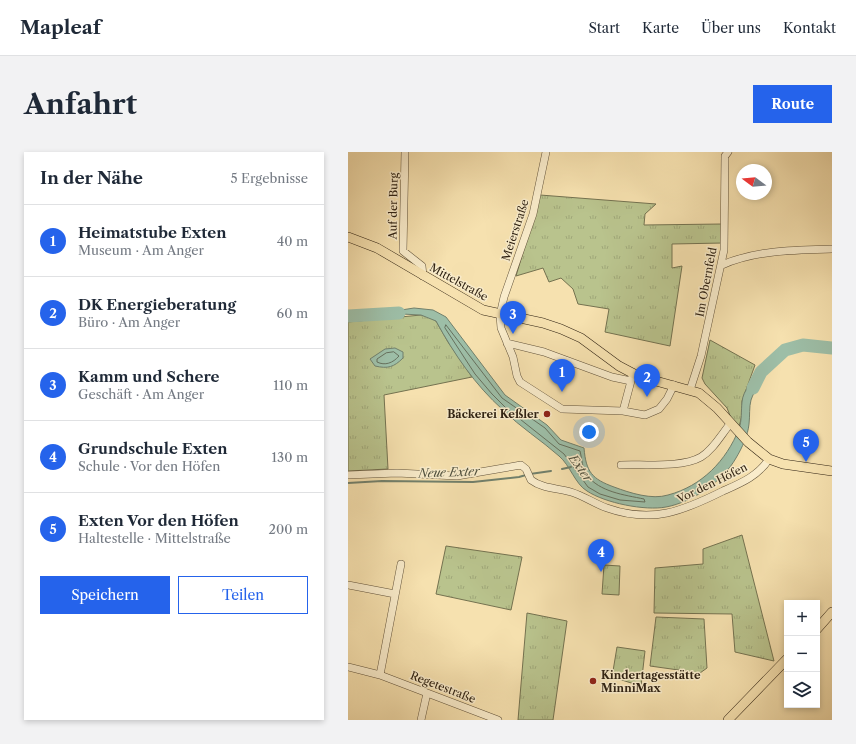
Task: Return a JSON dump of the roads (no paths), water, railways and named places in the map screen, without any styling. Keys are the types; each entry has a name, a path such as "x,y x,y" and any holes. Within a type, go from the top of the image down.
{"main road":[{"name":"Mittelstraße","path":"348,237 377,248 483,310 500,315 543,323 581,338 632,377 674,385 705,397 730,425 769,459 783,464 832,471"},
{"path":"820,626 832,612"},
{"path":"728,720 784,662"}],"street":[{"name":"Auf der Burg","path":"405,152 403,251 422,266 423,276"},
{"name":"Meierstraße","path":"500,315 504,298 533,214 546,152"},
{"name":"Im Obernfeld","path":"690,390 702,356 722,265 724,250 725,156 728,152"},
{"path":"722,265 736,258 758,254 832,249"},
{"path":"500,315 501,328 520,382 562,409 623,411 645,414 659,409 667,399 674,385"},
{"path":"507,343 544,352 612,376 632,377 623,411"},
{"path":"621,465 687,463 702,457 730,425"},
{"name":"Vor den Höfen","path":"348,475 397,473 457,476 520,465 528,473 531,480 541,486 575,494 609,509 659,515 691,507 748,479 763,468 769,459"},
{"path":"380,675 401,564"},
{"path":"348,585 395,594"},
{"name":"Regetestraße","path":"348,667 380,675 498,720"},
{"path":"421,720 427,693"}],"water":[{"path":"414,308 433,310 446,317 505,395 547,425 561,440 584,448 586,463 592,474 606,484 641,495 655,497 680,491 702,479 720,462 734,441 740,426 744,393 761,372 751,400 748,428 744,441 736,458 723,475 706,489 686,500 666,507 647,508 625,505 604,499 583,488 559,456 516,422 483,390 474,380 450,345 436,321 421,315 382,313"},
{"path":"395,348 403,352 403,358 394,365 387,367 375,366 370,359 385,349"}],"waterway":[{"name":"Exter","path":"348,316 399,313"},
{"name":"Exter","path":"753,388 761,372 785,350 803,345 832,348"},
{"name":"Neue Exter","path":"562,469 571,467"},
{"name":"Neue Exter","path":"530,474 551,471"},
{"name":"Neue Exter","path":"348,483 382,481 473,482 526,475"}],"place":[{"name":"Kamm und Schere","path":"513,334"},
{"name":"Heimatstube Exten","path":"562,392"},
{"name":"DK Energieberatung","path":"647,397"},
{"name":"Bäckerei Keßler","path":"547,414"},
{"name":"Exten Vor den Höfen","path":"806,462"},
{"name":"Grundschule Exten","path":"601,572"},
{"name":"Kindertagesstätte MinniMax","path":"593,681"}]}
